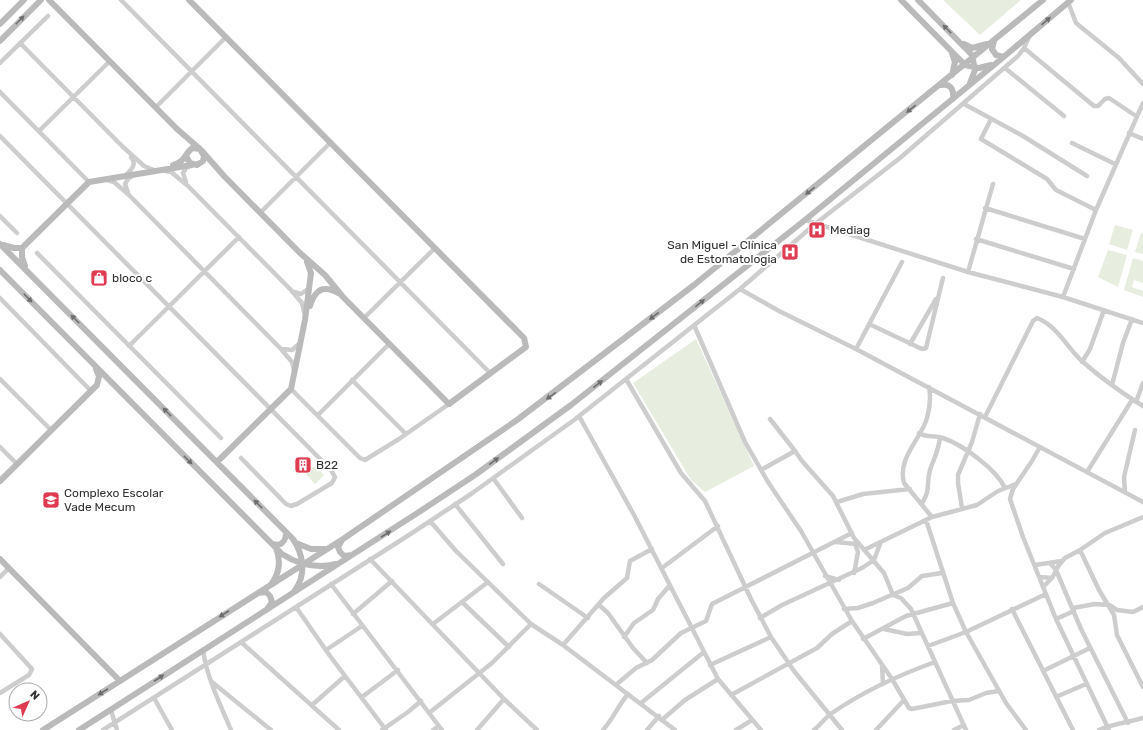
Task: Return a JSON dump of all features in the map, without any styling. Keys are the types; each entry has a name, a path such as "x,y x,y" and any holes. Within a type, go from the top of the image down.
{"street":[{"path":"0,24 24,0"},
{"path":"0,41 41,0"},
{"path":"49,0 177,129 201,150 260,213 325,276 389,344 449,404"},
{"path":"121,0 491,374"},
{"path":"189,0 435,248 526,342 527,346 524,350 449,404 368,459 363,459 291,389"},
{"path":"901,0 965,65 975,68 984,68 1000,60"},
{"path":"918,0 968,50 973,58 975,68 972,79 966,88"},
{"path":"947,79 1043,0"},
{"path":"79,730 353,555 475,474 571,405 805,220 953,99 1069,1 1076,23 1119,58 1143,84"},
{"path":"0,63 48,16"},
{"path":"103,730 430,521 579,416 740,289 815,224 900,158 964,104 1024,48 1030,35"},
{"path":"156,107 226,37"},
{"path":"957,39 972,48 994,41"},
{"path":"994,41 992,49 996,55 1006,55"},
{"path":"20,43 122,146 144,166 156,170 171,172 188,186 290,288 304,306 305,320"},
{"path":"43,730 343,539 471,453 564,387 694,285 941,85 954,71 955,62 948,47"},
{"path":"1024,48 1094,106 1098,106 1105,99 1109,98 1136,116"},
{"path":"39,131 110,61"},
{"path":"1004,68 1064,116"},
{"path":"941,85 946,84 952,88 954,93 953,99"},
{"path":"0,92 89,182"},
{"path":"1063,297 1096,210 1143,103"},
{"path":"964,104 1023,136 1087,176"},
{"path":"991,120 982,139 1046,179 1056,190 1096,210"},
{"path":"177,129 189,145 187,154 188,161 192,165"},
{"path":"1129,133 1143,139"},
{"path":"0,136 332,470 335,476 333,481 297,504 291,506 286,504 241,458"},
{"path":"260,213 331,142"},
{"path":"1072,143 1115,164"},
{"path":"122,146 134,163 134,166 126,175"},
{"path":"156,170 179,164 192,148 201,150"},
{"path":"199,165 204,158 201,150"},
{"path":"28,271 22,261 22,248 89,182 192,165 210,165 224,176"},
{"path":"188,186 183,178 183,173 186,168 192,165"},
{"path":"129,195 125,188 126,181 138,173"},
{"path":"101,179 114,182 129,195 281,349 292,362 294,375"},
{"path":"968,272 976,239 993,184"},
{"path":"985,208 1085,239"},
{"path":"0,216 17,233"},
{"path":"805,220 968,272 1063,297 1143,323"},
{"path":"130,346 239,237"},
{"path":"976,239 1074,269"},
{"path":"0,244 293,539 301,545 311,549 322,549 332,546"},
{"path":"0,244 14,248 22,248"},
{"path":"364,318 435,248"},
{"path":"38,253 221,438"},
{"path":"217,462 291,389 305,320 311,278 311,269 300,253"},
{"path":"856,349 902,262"},
{"path":"0,270 282,554 303,564 327,566 336,564 353,555"},
{"path":"311,278 318,273 325,276"},
{"path":"324,289 327,285 325,276"},
{"path":"869,324 910,344 922,349 926,348 943,278"},
{"path":"0,279 15,284"},
{"path":"290,288 301,294 306,292 310,284"},
{"path":"310,284 313,289 317,291"},
{"path":"305,320 313,296 317,291 324,289 332,290 344,297"},
{"path":"740,289 779,311 929,387 1143,502"},
{"path":"910,344 939,294"},
{"path":"0,298 91,391"},
{"path":"1082,362 1090,349 1104,310"},
{"path":"985,417 1035,318 1050,325 1059,333 1082,362 1134,401 1143,406"},
{"path":"1112,385 1123,343 1132,319"},
{"path":"694,325 745,442 761,470 801,531 844,609 863,639 892,679 908,708 912,709 952,701 969,700 986,693 999,691"},
{"path":"281,349 292,350 301,342"},
{"path":"318,415 389,344"},
{"path":"0,481 97,385 99,376 96,368"},
{"path":"0,379 51,430"},
{"path":"626,379 681,473 701,494 718,526 760,618 771,637 788,664 842,730"},
{"path":"352,380 406,434"},
{"path":"1087,472 1134,401 1143,383"},
{"path":"97,385 105,384 114,386"},
{"path":"929,387 931,397 928,414 910,450 903,470 904,483 932,517"},
{"path":"962,508 958,475 968,452 980,414"},
{"path":"579,416 652,549 718,679 761,730"},
{"path":"770,419 802,461 837,502 857,544 858,552 854,573"},
{"path":"1125,492 1124,477 1136,430"},
{"path":"919,434 925,437 940,436 968,452 993,471 1005,488"},
{"path":"922,503 928,493 930,471 936,456 940,436"},
{"path":"1040,446 1032,461 1016,484 1010,499 1056,619 1108,728"},
{"path":"0,447 17,464"},
{"path":"761,470 795,451"},
{"path":"493,478 522,518"},
{"path":"864,550 880,544 932,517 977,505 1005,488 1016,484"},
{"path":"837,502 863,494 910,489"},
{"path":"455,504 503,564"},
{"path":"1035,565 1062,561 1105,533 1143,517"},
{"path":"926,520 942,573 966,632 999,691 1026,730"},
{"path":"430,521 456,551 531,624 617,684 675,730"},
{"path":"662,568 718,526"},
{"path":"272,544 278,546 283,543 286,538 286,532"},
{"path":"617,684 636,668 647,663 670,641 692,626 706,621 712,604 852,533"},
{"path":"292,593 300,580 303,564 300,550 293,539"},
{"path":"343,539 338,547 340,552 347,557 353,555"},
{"path":"836,542 857,544 864,550 884,573 893,595 907,603 965,728 954,730"},
{"path":"269,586 276,577 279,563 278,553 272,544"},
{"path":"760,618 782,605 854,573 874,560 880,544"},
{"path":"563,645 608,594 627,578 630,561 652,549"},
{"path":"1080,550 1099,590 1114,615 1117,635 1143,687"},
{"path":"0,559 120,681"},
{"path":"370,559 504,699 537,730"},
{"path":"1043,587 1052,578 1062,561"},
{"path":"1050,563 1056,570 1090,648 1128,723"},
{"path":"0,577 9,568"},
{"path":"844,609 858,608 893,595 912,586 922,576 942,573"},
{"path":"825,576 839,580"},
{"path":"1040,577 1052,578"},
{"path":"353,614 392,581"},
{"path":"433,624 488,582"},
{"path":"331,584 362,626 398,670 442,730"},
{"path":"539,584 588,618"},
{"path":"624,637 634,623 653,610 658,599 670,585"},
{"path":"257,593 263,592 270,596 272,602 267,609"},
{"path":"928,646 966,632 1046,594"},
{"path":"462,602 509,647"},
{"path":"863,639 906,616 953,603"},
{"path":"1056,619 1074,610 1095,604 1109,605 1123,611 1133,612 1143,607"},
{"path":"599,605 608,613 624,637 647,663"},
{"path":"296,607 384,729 421,701"},
{"path":"1012,609 1073,730"},
{"path":"730,695 817,648 837,630 852,621"},
{"path":"429,713 509,647 531,624"},
{"path":"326,650 362,626"},
{"path":"884,628 907,634 921,633"},
{"path":"0,634 32,669 29,675 0,693"},
{"path":"710,665 771,637"},
{"path":"241,642 339,730"},
{"path":"1043,671 1090,648"},
{"path":"203,650 205,664 231,730"},
{"path":"641,703 704,652"},
{"path":"814,730 830,714 883,684 935,662"},
{"path":"882,666 883,684"},
{"path":"362,697 398,670"},
{"path":"312,705 345,676"},
{"path":"647,730 685,700 718,679"},
{"path":"211,681 271,730"},
{"path":"1056,697 1086,684"},
{"path":"603,730 609,724 618,706 628,694"},
{"path":"154,698 172,730"},
{"path":"477,730 504,699"},
{"path":"876,730 904,700"},
{"path":"111,710 117,730"},
{"path":"1099,730 1143,718"},
{"path":"736,730 752,720"},
{"path":"433,730 439,726"}],"shaded area":[{"path":"943,0 1021,0 980,35"},
{"path":"1115,225 1133,230 1127,250 1109,244"},
{"path":"1141,233 1143,234 1143,254 1135,252"},
{"path":"1108,250 1127,255 1118,287 1098,277"},
{"path":"1133,258 1143,261 1143,283 1134,280 1132,287 1143,291 1143,297 1124,290"},
{"path":"696,339 754,466 705,492 691,480 633,383"},
{"path":"314,466 324,475 315,484 306,474"}],"place":[{"name":"Mediag","path":"817,230"},
{"name":"San Miguel - Clínica de Estomatologia","path":"790,252"},
{"name":"bloco c","path":"99,278"},
{"name":"B22","path":"303,465"},
{"name":"Complexo Escolar Vade Mecum","path":"51,500"}]}
